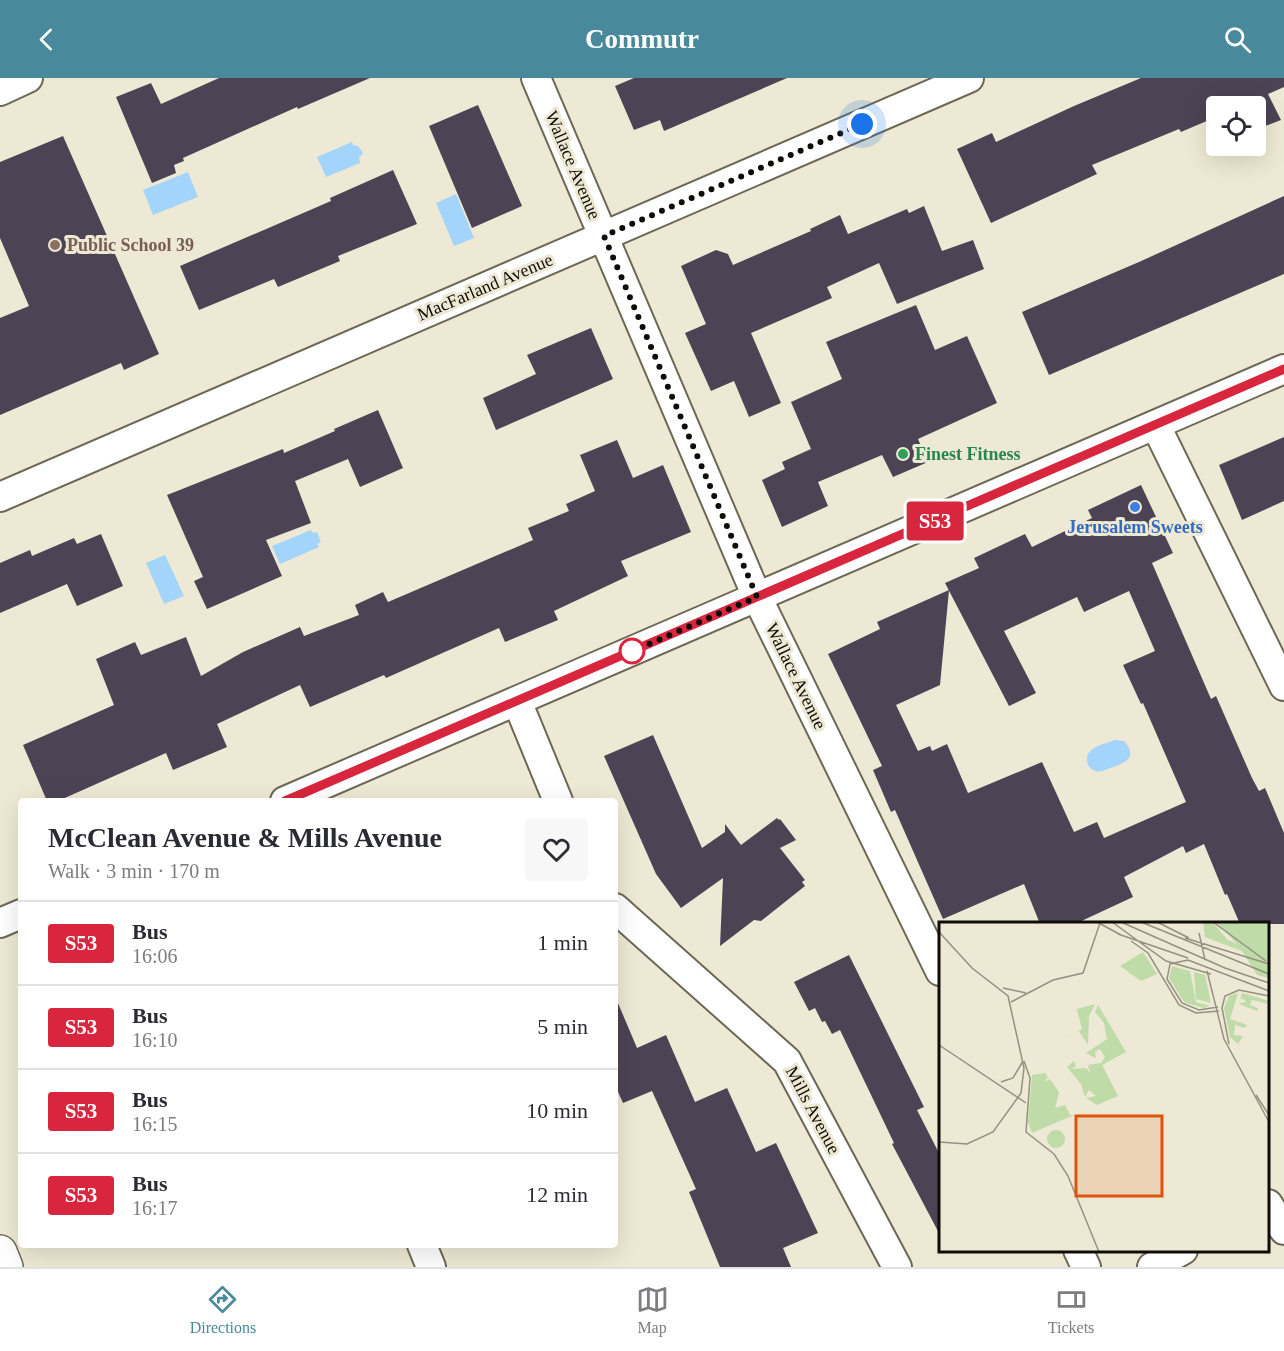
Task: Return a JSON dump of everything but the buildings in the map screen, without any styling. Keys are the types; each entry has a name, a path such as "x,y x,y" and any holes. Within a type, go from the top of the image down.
{"street":[{"path":"0,91 28,78"},
{"name":"Wallace Avenue","path":"536,78 757,597 939,969"},
{"name":"MacFarland Avenue","path":"0,497 969,78"},
{"path":"292,798 1284,369"},
{"path":"1156,426 1284,686"},
{"path":"517,701 557,798"},
{"name":"Mills Avenue","path":"618,911 787,1061 897,1267"},
{"path":"0,923 18,915"},
{"path":"1269,1203 1284,1195"},
{"path":"1269,1206 1284,1230"},
{"path":"423,1248 431,1267"},
{"path":"0,1252 6,1267"},
{"path":"1078,1252 1086,1267"},
{"path":"1152,1267 1181,1252"}],"water":[{"path":"352,142 363,153 359,158 360,163 326,177 317,157"},
{"path":"188,172 198,197 153,215 143,190"},
{"path":"456,194 474,238 454,246 436,203"},
{"path":"311,530 313,533 317,532 321,542 317,544 319,547 280,564 272,546"},
{"path":"165,555 184,596 164,604 146,563"},
{"path":"1115,740 1124,741 1128,746 1129,758 1123,763 1104,770 1092,769 1087,762 1090,752"}],"bus line":[{"name":"S53","path":"292,798 1284,369"}],"place":[{"name":"Public School 39","path":"55,245"},
{"name":"Finest Fitness","path":"903,454"},
{"name":"Jerusalem Sweets","path":"1135,507"}],"route":[{"path":"632,651 626,654 757,597 604,236 862,124"}]}
